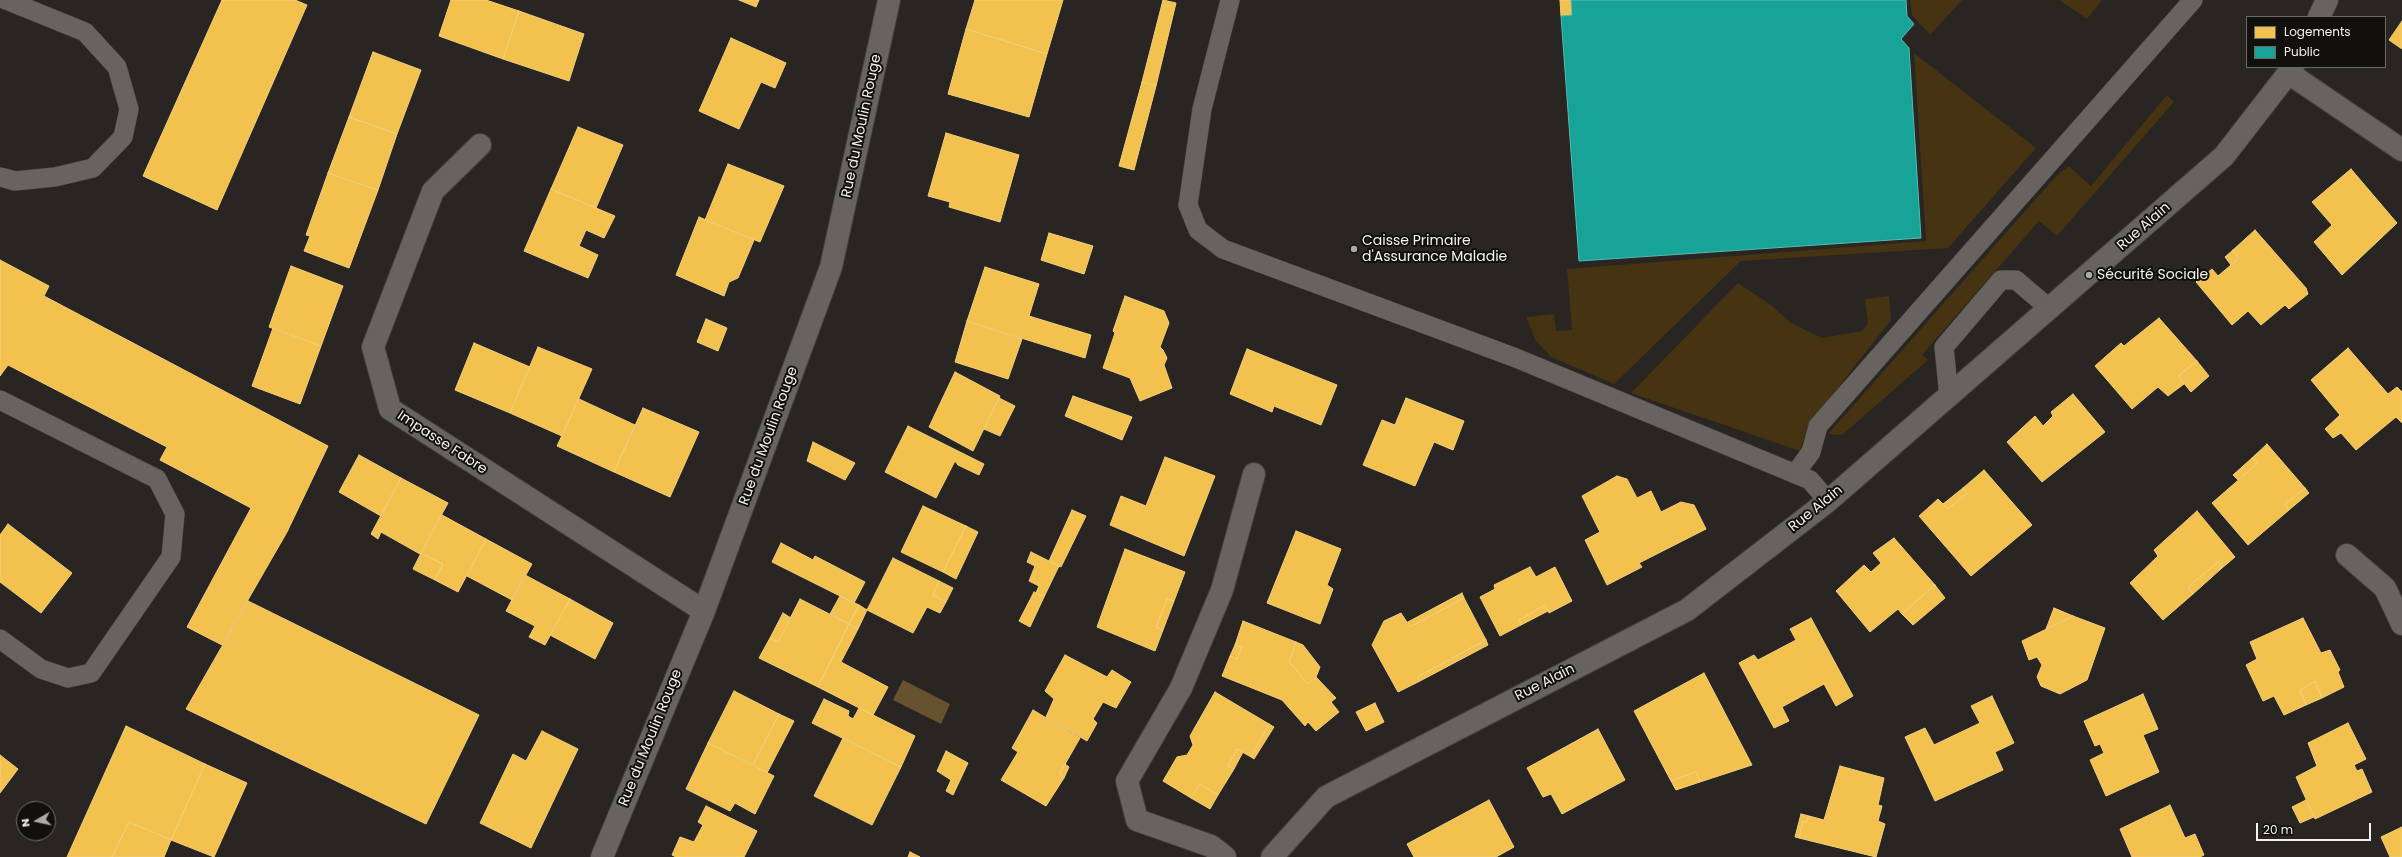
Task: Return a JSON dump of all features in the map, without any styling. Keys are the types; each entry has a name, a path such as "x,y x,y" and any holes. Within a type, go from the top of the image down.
{"street":[{"name":"Rue du Moulin Rouge","path":"602,857 704,611 831,267 889,0"},
{"path":"2319,16 2327,0"},
{"path":"2292,71 2402,150"},
{"name":"Rue Alain","path":"1272,857 1326,797 1686,610 1828,501 2224,156 2292,71"},
{"name":"Impasse Fabre","path":"480,145 433,191 373,347 390,409 704,611"},
{"path":"1225,857 1211,846 1137,820 1127,781 1181,688 1222,590 1254,474"},
{"path":"2347,555 2385,588 2402,624"}],"lane":[{"path":"0,177 15,181 55,177 94,168 124,137 129,109 117,67 85,32 6,0"},
{"path":"1230,0 1202,109 1188,205 1198,230 1223,249 1516,358 1810,480 1828,501"},
{"path":"1795,474 1811,452 1818,426 2193,0"},
{"path":"1949,397 1944,347 2001,280 2016,280 2050,309"},
{"path":"0,400 157,479 175,514 171,557 91,673 68,678 41,669 0,639"}],"shaded area":[{"path":"1910,0 1962,0 1930,35 1912,15"},
{"path":"2059,0 2102,0 2087,19"},
{"path":"1914,53 2036,148 1948,248 1741,261 1614,384 1551,357 1536,341 1526,317 1554,314 1556,331 1572,330 1567,269 1926,241"},
{"path":"2167,95 2174,102 2057,236 2039,221 1922,355 1928,360 1842,435 1828,434 2058,174 2069,166 2091,186"},
{"path":"1738,283 1771,305 1791,323 1822,338 1862,331 1868,323 1865,299 1889,296 1891,320 1807,427 1800,451 1631,393"},
{"path":"903,680 950,704 941,724 893,700"}],"building: Logements":[{"path":"222,0 295,0 307,5 217,210 143,176"},
{"path":"451,0 486,0 519,11 503,59 439,36"},
{"path":"739,0 759,0 756,7"},
{"path":"975,0 1063,0 1047,54 966,29"},
{"path":"1163,0 1176,3 1156,86 1142,82"},
{"path":"1560,0 1571,0 1572,15 1561,16"},
{"path":"519,11 584,34 569,81 503,59"},
{"path":"2402,21 2402,49 2389,40"},
{"path":"966,29 1047,54 1029,117 948,94"},
{"path":"731,38 786,63 775,88 761,82 739,129 699,111"},
{"path":"373,52 421,70 397,134 349,117"},
{"path":"1142,82 1156,86 1134,170 1119,166"},
{"path":"349,117 397,134 378,190 328,173"},
{"path":"578,127 623,145 596,208 551,189"},
{"path":"946,133 1019,155 1000,222 949,207 950,202 928,196"},
{"path":"728,164 784,186 760,242 705,220"},
{"path":"2351,169 2397,223 2342,275 2314,242 2332,225 2312,202"},
{"path":"328,173 378,190 349,268 304,251 310,236 306,235"},
{"path":"551,189 615,216 604,238 586,230 579,246 598,255 588,278 524,251"},
{"path":"699,217 754,240 738,278 729,282 724,296 676,275"},
{"path":"2255,230 2306,288 2308,294 2289,309 2285,305 2261,325 2248,311 2232,325 2196,282 2212,269 2218,276 2239,258 2233,250"},
{"path":"1049,233 1093,246 1084,274 1041,260"},
{"path":"2233,250 2239,258 2231,265 2225,257"},
{"path":"0,260 49,286 44,296 328,446 287,532 222,645 187,627 251,508 160,460 167,447 8,365 0,376"},
{"path":"291,266 343,286 321,346 269,327"},
{"path":"985,267 1039,284 1029,316 1091,335 1085,358 967,321"},
{"path":"1125,296 1164,311 1169,323 1160,347 1167,358 1164,365 1172,388 1140,401 1130,378 1103,368 1115,333 1113,331"},
{"path":"2159,318 2197,361 2178,376 2184,384 2168,396 2158,387 2132,409 2095,366 2121,343 2124,346"},
{"path":"706,319 727,328 718,351 697,342"},
{"path":"967,321 1022,339 1008,379 955,362"},
{"path":"273,328 321,346 300,404 252,386"},
{"path":"474,343 530,367 510,413 455,390"},
{"path":"538,347 592,369 562,436 510,413"},
{"path":"2348,348 2388,394 2397,387 2402,392 2402,423 2396,417 2356,450 2341,433 2333,438 2325,429 2340,415 2311,380"},
{"path":"1247,349 1337,385 1321,425 1274,406 1272,412 1230,394"},
{"path":"2197,361 2209,376 2191,392 2178,376"},
{"path":"955,372 1000,396 973,451 929,427"},
{"path":"2073,394 2105,432 2042,482 2007,442 2035,416 2043,426 2053,416 2051,412"},
{"path":"1073,396 1132,417 1122,440 1065,416"},
{"path":"999,398 1015,406 1000,436 984,429"},
{"path":"1406,398 1464,421 1453,450 1434,442 1415,486 1363,465 1382,420 1395,425"},
{"path":"579,399 635,425 614,472 557,446"},
{"path":"643,408 699,432 670,497 614,472"},
{"path":"908,426 984,464 979,475 958,465 955,461 936,498 885,472"},
{"path":"813,442 855,463 845,480 807,461"},
{"path":"2267,444 2305,488 2285,504 2289,510 2248,545 2212,503 2258,463 2252,458"},
{"path":"359,455 401,478 381,516 339,492"},
{"path":"1165,457 1215,476 1184,556 1110,525 1121,496 1146,506"},
{"path":"2252,458 2258,463 2238,480 2233,475"},
{"path":"1984,470 2032,525 1971,576 1919,516 1938,499 1948,509 1967,493 1963,488"},
{"path":"1617,476 1627,479 1637,498 1651,491 1661,512 1681,502 1694,505 1706,529 1639,563 1642,567 1607,585 1585,540 1600,532 1582,496"},
{"path":"401,478 448,503 420,554 381,532 378,539 371,534"},
{"path":"1963,488 1967,493 1948,509 1943,504"},
{"path":"2305,488 2309,493 2289,510 2285,504"},
{"path":"923,506 966,526 943,572 901,552"},
{"path":"1072,510 1086,516 1061,567 1049,561"},
{"path":"2197,511 2235,557 2222,568 2218,562 2188,587 2193,594 2163,620 2130,583 2158,556 2154,550"},
{"path":"442,515 486,539 458,592 435,580 443,564 421,553"},
{"path":"8,524 72,573 41,613 0,582 0,535"},
{"path":"966,526 978,532 956,579 943,572"},
{"path":"1296,531 1341,549 1327,585 1333,589 1320,624 1267,603"},
{"path":"1894,538 1935,585 1902,614 1898,609 1870,632 1836,591 1864,565 1871,572 1881,563 1873,553"},
{"path":"486,539 532,564 512,600 467,576"},
{"path":"781,543 813,560 815,556 865,582 854,603 772,562"},
{"path":"1125,549 1185,572 1174,601 1167,599 1156,627 1163,630 1155,651 1097,627"},
{"path":"1031,552 1059,566 1044,597 1036,593 1039,586 1029,581 1035,566 1027,562"},
{"path":"421,553 443,564 435,580 413,569"},
{"path":"893,558 939,581 933,595 946,602 940,613 927,607 913,633 867,610"},
{"path":"2218,562 2222,568 2193,594 2188,587"},
{"path":"1530,567 1536,577 1555,567 1572,601 1549,613 1545,605 1519,620 1521,625 1500,636 1480,597 1495,589 1494,585"},
{"path":"525,575 570,599 545,645 529,637 535,626 506,611"},
{"path":"939,581 953,588 946,602 933,595"},
{"path":"1935,585 1945,598 1913,625 1902,614"},
{"path":"1034,592 1044,597 1030,627 1019,621"},
{"path":"1462,593 1464,598 1410,627 1406,623"},
{"path":"840,596 859,605 849,624 830,614"},
{"path":"1464,598 1486,640 1417,677 1420,681 1398,692 1372,645 1384,621 1401,613 1410,627"},
{"path":"570,599 613,623 595,659 550,635"},
{"path":"800,599 849,624 818,687 759,658 770,638 778,642"},
{"path":"1167,599 1174,601 1163,630 1156,627"},
{"path":"248,601 479,715 426,824 186,709"},
{"path":"859,605 867,610 858,629 849,624"},
{"path":"1545,605 1548,611 1521,625 1519,620"},
{"path":"2054,608 2073,616 2046,629"},
{"path":"783,613 791,618 778,642 770,638"},
{"path":"2073,616 2105,628 2087,680 2060,694 2041,686 2037,677 2042,665 2037,657 2029,660 2022,641"},
{"path":"1811,618 1853,696 1836,706 1824,684 1782,707 1789,721 1774,728 1739,663 1754,655 1758,660 1796,640 1790,629"},
{"path":"2303,618 2321,653 2330,650 2340,670 2338,672 2344,687 2322,698 2315,681 2300,690 2306,705 2284,715 2274,696 2263,701 2246,665 2257,659 2250,642"},
{"path":"1243,621 1296,642 1289,662 1308,684 1316,677 1336,698 1331,702 1339,712 1316,731 1308,722 1305,726 1282,700 1222,676 1230,656 1237,659 1242,647 1235,645"},
{"path":"849,624 858,629 841,662 888,687 873,715 818,687"},
{"path":"1486,640 1488,645 1420,681 1417,677"},
{"path":"1296,642 1303,645 1320,667 1316,677 1308,684 1289,662"},
{"path":"1235,645 1242,647 1237,659 1230,656"},
{"path":"1065,655 1107,677 1112,670 1131,682 1116,708 1103,702 1093,719 1097,723 1087,741 1046,717 1054,699 1045,691"},
{"path":"1704,673 1752,765 1700,782 1696,772 1671,781 1634,711"},
{"path":"2315,681 2322,698 2306,705 2300,690"},
{"path":"734,691 779,714 753,765 708,743"},
{"path":"1215,692 1269,724 1251,757 1237,749 1228,766 1234,769 1218,795 1200,784 1191,798 1163,781 1177,757 1187,755 1193,745 1190,736"},
{"path":"2143,694 2158,729 2143,735 2159,772 2106,796 2090,760 2104,753 2100,744 2095,746 2084,721"},
{"path":"1992,696 2014,743 1995,752 2003,770 1935,801 1905,737 1925,728 1934,745 1980,723 1971,706"},
{"path":"824,699 849,711 848,716 853,719 859,708 915,736 901,767 812,723"},
{"path":"1375,703 1384,722 1366,731 1356,712"},
{"path":"1033,710 1080,738 1060,773 1064,778 1046,806 1001,780 1018,752 1012,748"},
{"path":"779,714 794,721 767,773 753,765"},
{"path":"2348,723 2366,759 2354,765 2357,771 2362,769 2372,792 2315,819 2296,777 2317,766 2308,743"},
{"path":"1269,724 1274,727 1254,759 1251,757"},
{"path":"126,726 205,764 171,840 129,822 112,857 67,857"},
{"path":"1598,729 1625,780 1562,814 1551,794 1543,797 1527,768"},
{"path":"542,731 578,749 531,848 480,823 513,754 526,761"},
{"path":"843,738 901,767 872,825 814,796"},
{"path":"708,743 774,776 755,814 735,803 730,811 686,789"},
{"path":"1237,749 1243,752 1234,769 1228,766"},
{"path":"946,751 968,763 953,795 946,791 951,780 937,771"},
{"path":"0,755 18,769 0,793"},
{"path":"205,764 247,783 214,857 171,840"},
{"path":"1065,764 1069,767 1064,778 1060,773"},
{"path":"1840,766 1884,778 1878,805 1882,806 1878,821 1885,824 1876,857 1799,838 1803,821 1806,823 1809,816 1824,820"},
{"path":"1696,772 1700,782 1676,790 1671,781"},
{"path":"1200,784 1218,795 1210,809 1191,798"},
{"path":"1489,800 1514,847 1496,857 1414,857 1407,844"},
{"path":"2306,800 2314,817 2300,823 2292,807"},
{"path":"2170,805 2185,838 2195,834 2204,855 2200,857 2132,857 2120,829"},
{"path":"706,806 757,831 744,857 676,857 672,855 680,837 694,842 703,825 698,822"},
{"path":"1801,814 1809,816 1806,823 1803,821 1799,838 1795,837"},
{"path":"129,822 171,840 164,857 112,857"},
{"path":"2402,827 2402,857 2390,857 2381,837"},
{"path":"910,852 920,857 908,857"}],"building: Public":[{"path":"1571,0 1906,0 1907,16 1914,24 1901,39 1909,48 1921,238 1579,261 1561,16 1572,15"}],"place":[{"name":"Caisse Primaire d'Assurance Maladie","path":"1354,249"},
{"name":"Sécurité Sociale","path":"2089,275"}]}
